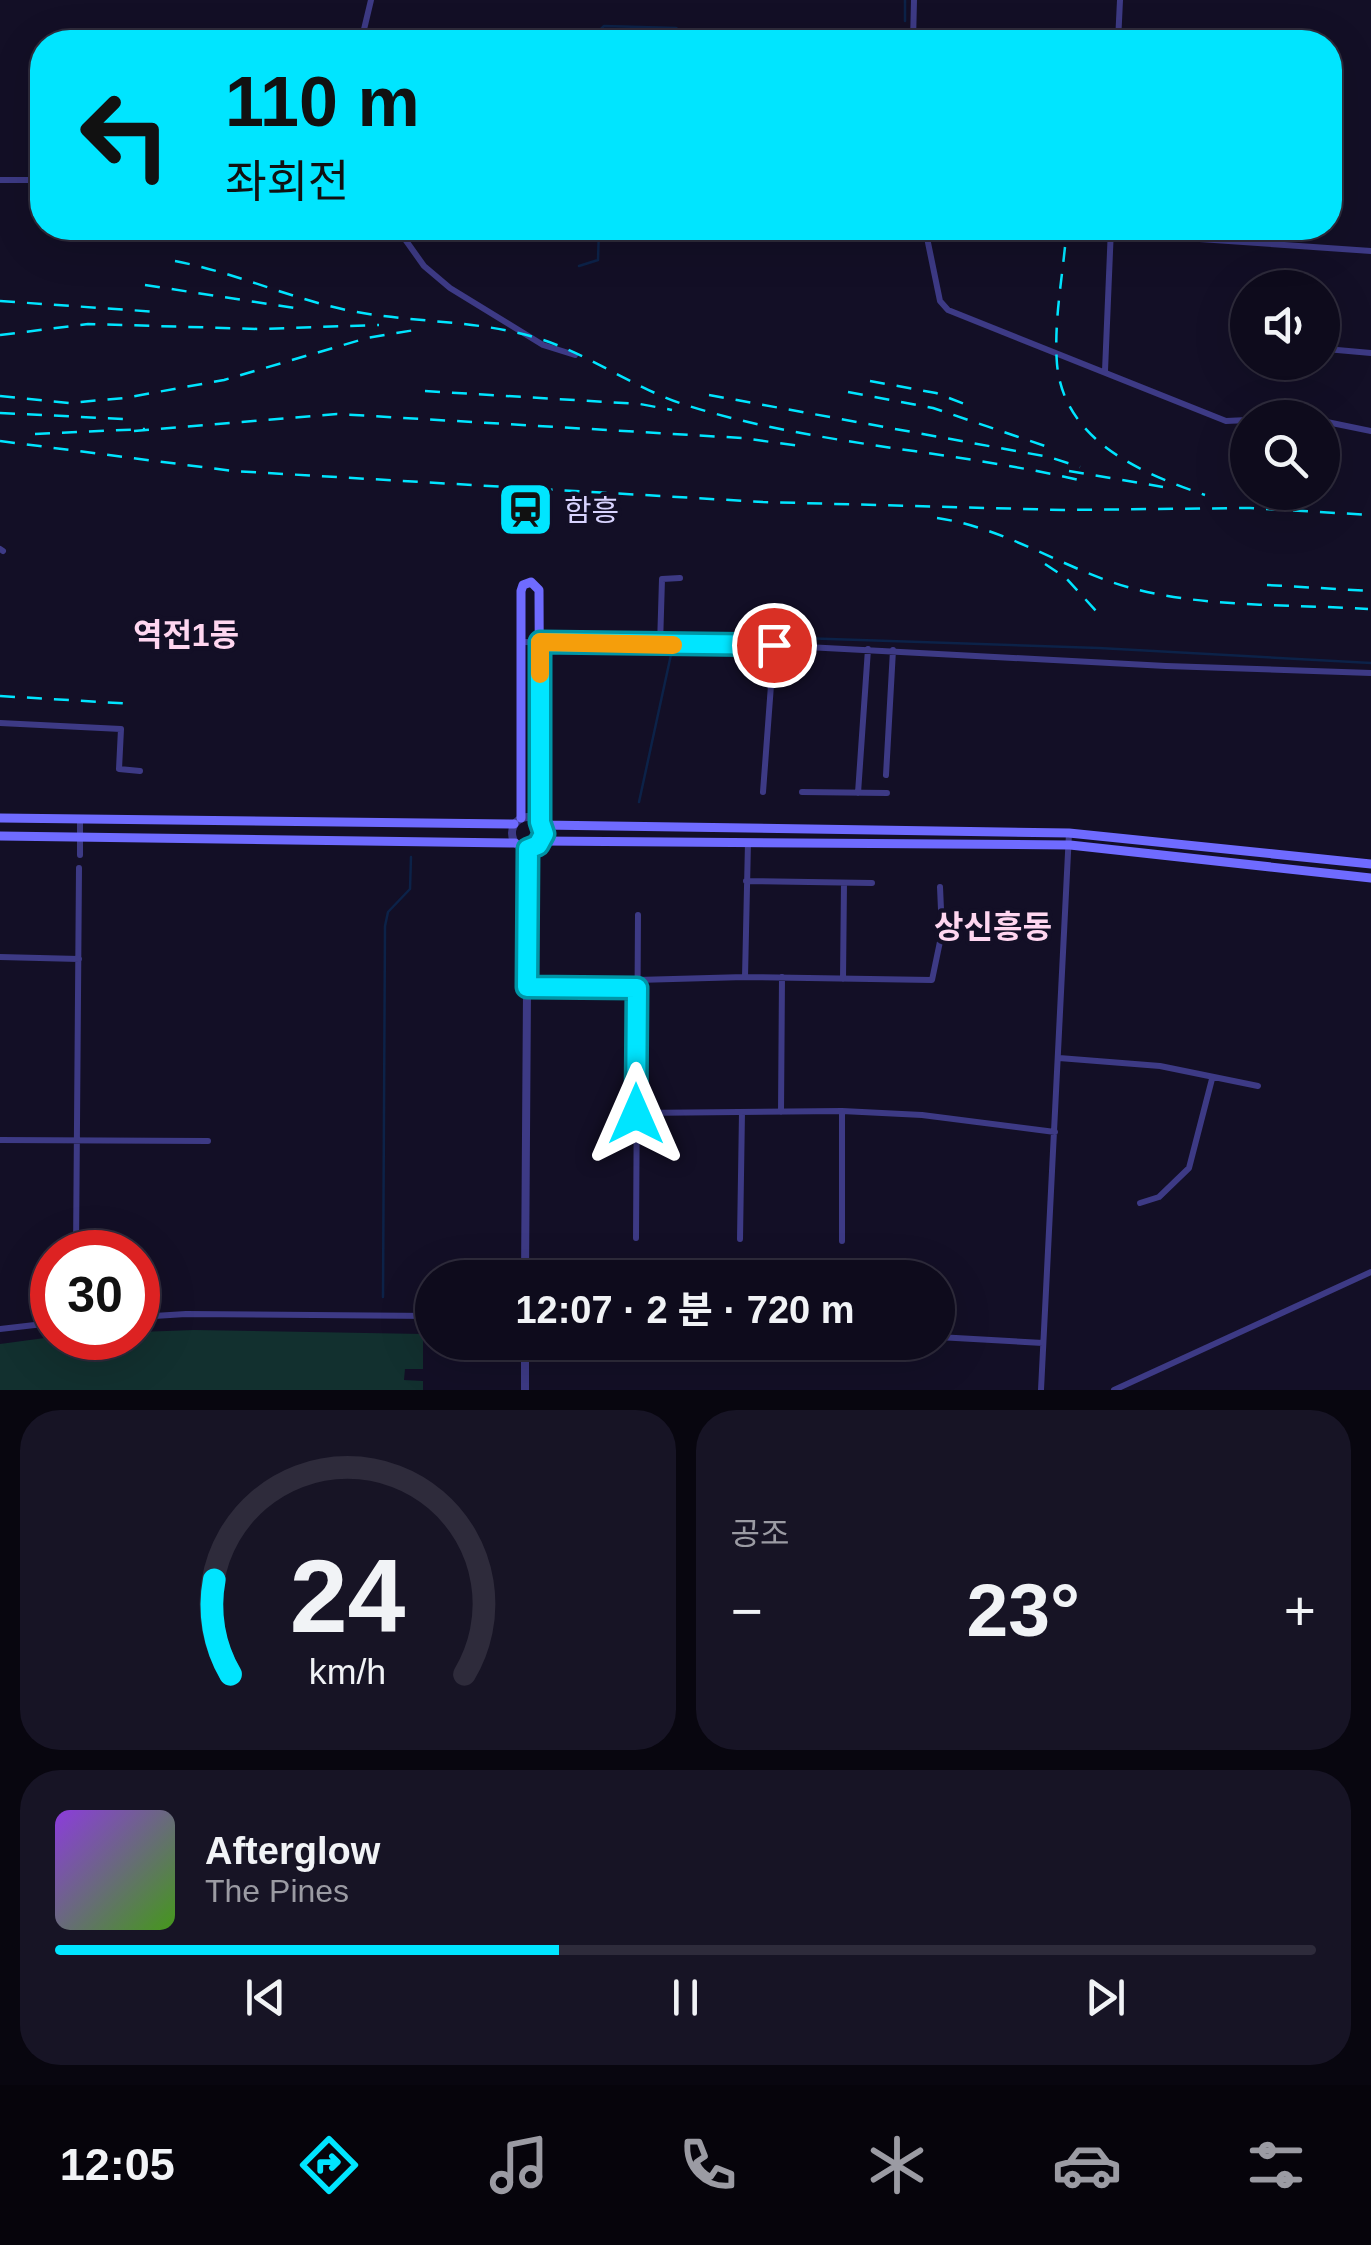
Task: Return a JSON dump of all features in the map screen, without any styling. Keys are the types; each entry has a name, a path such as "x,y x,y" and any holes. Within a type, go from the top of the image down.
{"main road":[{"path":"0,818 518,821 521,590 531,582 540,590 541,824 1069,833 1371,864"},
{"path":"0,836 515,842"},
{"path":"542,841 1070,845 1371,878"}],"street":[{"path":"365,30 372,0"},
{"path":"913,30 914,0"},
{"path":"1119,30 1120,0"},
{"path":"0,180 30,180"},
{"path":"406,240 424,266 450,288 543,345 575,355"},
{"path":"927,240 940,301 948,310 1230,421"},
{"path":"1105,372 1111,240"},
{"path":"1212,240 1371,252"},
{"path":"1340,350 1371,353"},
{"path":"1340,424 1371,432"},
{"path":"660,645 662,579 680,578"},
{"path":"521,642 774,645 1371,673"},
{"path":"763,792 774,645"},
{"path":"858,792 868,649"},
{"path":"886,775 893,650"},
{"path":"0,722 121,729 119,770 140,771"},
{"path":"802,792 887,793"},
{"path":"530,817 541,824 542,841 528,849 515,842 512,832 518,821 530,817"},
{"path":"80,819 80,855"},
{"path":"1041,1390 1069,833"},
{"path":"745,977 748,840"},
{"path":"525,1260 528,849"},
{"path":"76,1230 80,868"},
{"path":"746,881 872,883"},
{"path":"843,979 844,883"},
{"path":"527,987 745,977 932,980 942,932 940,887"},
{"path":"636,1238 638,915"},
{"path":"0,957 79,959"},
{"path":"781,1112 782,977"},
{"path":"1059,1058 1160,1066 1258,1086"},
{"path":"1140,1203 1158,1197 1189,1168 1212,1078"},
{"path":"636,1114 842,1111 953,1117 1055,1132"},
{"path":"842,1111 842,1241"},
{"path":"740,1239 742,1112"},
{"path":"0,1140 208,1141"},
{"path":"1114,1390 1371,1272"},
{"path":"160,1316 415,1316"},
{"path":"0,1329 30,1326"},
{"path":"955,1338 1042,1343"},
{"path":"525,1360 525,1390"}],"green space":[{"path":"160,1331 415,1334 415,1360 423,1360 423,1369 405,1369 404,1380 423,1381 423,1390 0,1390 0,1344 30,1340 30,1360 160,1360"}],"waterway":[{"path":"905,0 905,21"},
{"path":"601,30 604,26 679,30"},
{"path":"579,266 598,260 599,240"},
{"path":"675,640 677,634 1099,648 1371,663"},
{"path":"639,802 672,650"},
{"path":"383,1297 385,926 388,912 410,889 411,857"}],"railway":[{"path":"1065,247 1057,320 1057,364 1063,391 1074,414 1090,433 1132,464 1205,495"},
{"path":"175,261 334,307 493,328 537,338 669,399 737,419 1083,481"},
{"path":"145,285 301,309"},
{"path":"0,301 158,312"},
{"path":"0,335 88,324 259,329 379,325"},
{"path":"0,396 69,403 124,398 224,380 367,338 421,329"},
{"path":"870,381 936,393 967,405"},
{"path":"425,391 640,404 672,410"},
{"path":"848,392 933,408 1045,446"},
{"path":"709,395 1049,457 1080,467"},
{"path":"0,413 124,419"},
{"path":"134,431 337,414 742,438 800,446"},
{"path":"35,434 145,429"},
{"path":"0,441 233,471 763,502 1064,510 1250,508 1371,515"},
{"path":"1069,471 1163,487"},
{"path":"937,518 988,531 1107,580 1159,594 1218,602 1368,609"},
{"path":"1045,564 1066,578 1097,612"},
{"path":"1267,585 1371,591"},
{"path":"0,696 134,704"}],"slow traffic":[{"path":"540,674 540,642 673,645"}],"place":[{"name":"함흥","path":"525,510"}],"district":[{"name":"역전1동","path":"186,635"},
{"name":"상신흥동","path":"993,927"}],"route":[{"path":"636,1114 637,988 527,987 528,849 538,845 544,834 540,822 540,642 774,645"}]}
